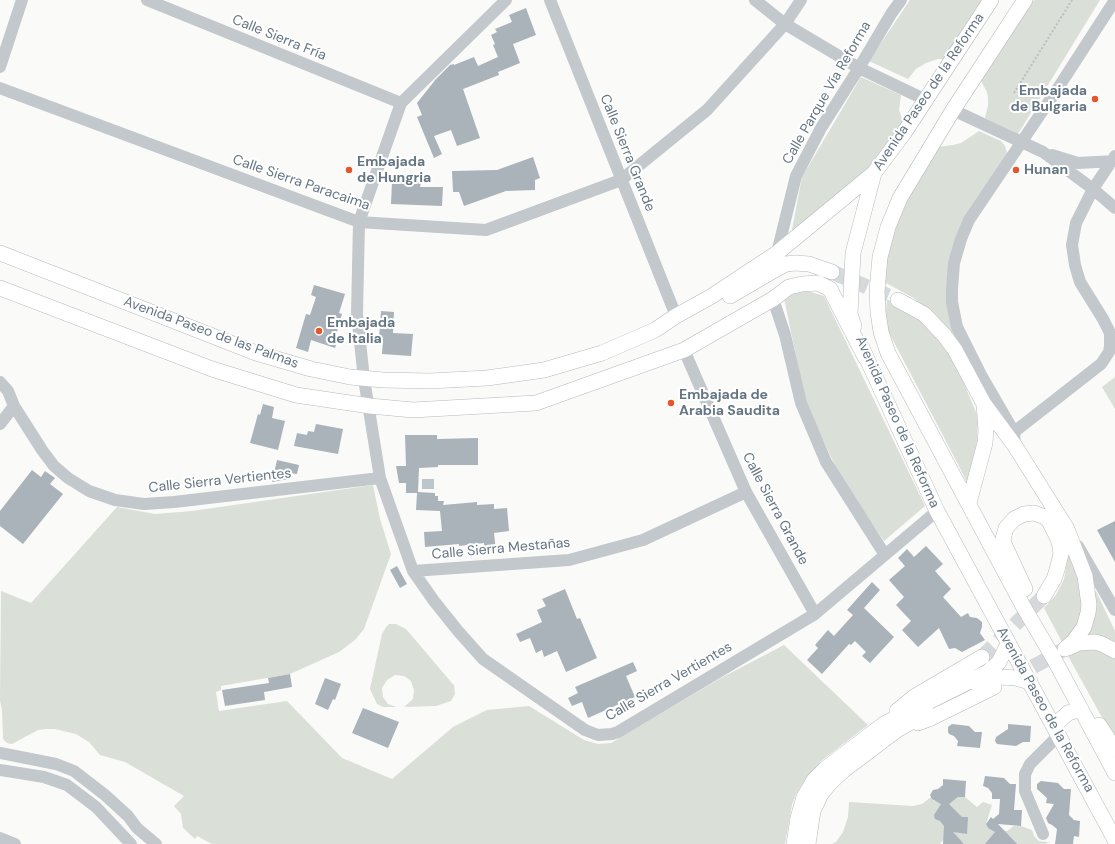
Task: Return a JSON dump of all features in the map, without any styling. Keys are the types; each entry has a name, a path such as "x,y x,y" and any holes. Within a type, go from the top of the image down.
{"main road":[{"name":"Avenida Paseo de la Reforma","path":"990,0 904,134 874,173 853,253 850,314 865,357 937,511 1115,840"},
{"name":"Avenida Paseo de la Reforma","path":"1025,0 953,110 900,198 888,227 880,257 878,312 881,332 888,353 1023,606 1054,659 1115,773"},
{"name":"Avenida Paseo de las Palmas","path":"0,253 256,353 311,369 364,379 430,381 461,380 544,370 602,353 655,330 676,316 712,296 777,253 874,173"},
{"path":"655,330 683,324 786,264 808,264 832,272"},
{"path":"0,288 212,369 296,395 370,406 414,410 536,403 684,350 773,299 789,287 802,284 818,283 830,289 865,357"},
{"path":"898,300 924,314 944,334 955,350 984,404 1014,439 1067,529 1085,576 1089,605 1084,627 1074,641 1065,649 1079,643 1087,642 1102,644 1115,651"},
{"path":"969,503 985,443 986,430 984,404"},
{"path":"1023,606 1025,588 1004,544 1003,538 1004,533 1010,523 1014,519 1024,514 1034,514 1044,517 1049,521 1060,546 1061,554 1058,570 1044,596"},
{"path":"794,844 800,807 804,797 814,780 826,768 890,727 988,672 999,662 1008,644"},
{"path":"890,727 898,709 914,697 982,657"},
{"path":"1054,659 1068,671 1115,749"},
{"path":"808,844 813,811 816,802 825,788 890,727 991,679 1009,677 1030,682"},
{"path":"890,727 929,719 1006,682"},
{"path":"1056,731 1068,714 1081,709"}],"street":[{"path":"0,67 22,0"},
{"name":"Calle Sierra Fría","path":"146,0 401,103"},
{"path":"401,103 506,0"},
{"name":"Calle Sierra Grande","path":"550,0 676,316"},
{"path":"754,0 785,24 859,68 926,100"},
{"name":"Calle Sierra Paracaima","path":"0,88 359,222 486,230 621,180 707,110 785,24 801,0"},
{"name":"Calle Parque Vía Reforma","path":"777,253 796,176 821,128 901,0"},
{"path":"1114,159 1093,189 1076,223 1072,245 1073,256 1080,282 1107,327 1111,339 1108,352 1101,364 1014,439 957,327 953,308 952,289 957,251 969,220 1060,86 1115,0"},
{"name":"Calle Sierra Vertientes","path":"401,103 359,222 357,314 364,379 370,406 380,478 413,571 434,601 483,659 585,730 598,735 618,732 815,614 937,511"},
{"path":"953,110 1043,152 1078,163 1114,159"},
{"path":"1043,152 1093,189 1115,208"},
{"path":"773,299 785,335 801,403 826,462 885,555"},
{"name":"Calle Sierra Grande","path":"684,350 746,492 815,614"},
{"name":"Calle Sierra Vertientes","path":"0,382 8,392 14,406 42,450 54,466 68,478 89,490 115,500 144,504 174,502 380,478"},
{"path":"0,424 14,406"},
{"name":"Calle Sierra Mestañas","path":"413,571 569,560 643,540 746,492"},
{"path":"1067,529 1087,560 1115,610"},
{"path":"1043,834 1025,791 1025,774 1030,764 1056,731"},
{"path":"0,753 56,764 74,771 111,800 142,833 156,844"},
{"path":"0,770 52,779 66,785 96,807 131,844 142,833"},
{"path":"0,838 15,844"}],"path":[{"path":"1014,93 1072,0"}],"shaded area":[{"path":"910,0 983,0 945,59 938,59 926,63 916,69 908,79 869,61"},
{"path":"1034,0 1100,0 1018,134 985,118 988,98 987,92 981,81"},
{"path":"861,77 901,95 899,110 904,124 870,168 791,235 802,177"},
{"path":"979,131 1001,141 1005,146 1007,153 958,238 955,337 936,315 912,297 886,283 883,275 897,214 937,147 961,143"},
{"path":"801,289 824,296 925,506 884,541 842,480 806,404 784,298"},
{"path":"887,299 922,319 952,355 978,417 977,442 967,483 885,325"},
{"path":"1115,377 1115,409 1102,387"},
{"path":"422,479 434,479 434,489 422,489"},
{"path":"373,485 380,519 391,554 364,629 355,640 339,652 290,674 221,686 221,690 216,692 219,711 287,701 342,758 392,779 453,727 487,710 529,706 584,740 598,744 611,743 721,678 784,645 868,725 821,761 808,775 796,794 792,805 785,844 212,844 197,836 195,839 183,828 181,814 174,806 184,796 125,762 100,755 89,742 76,734 55,729 46,729 38,730 12,744 7,743 3,739 2,710 0,701 1,591 31,603 117,507 155,514 192,511"},
{"path":"1065,545 1080,573 1083,617 1063,644 1044,608 1056,595 1064,579 1067,562"},
{"path":"1092,590 1096,591 1115,631 1115,646 1086,637"},
{"path":"389,624 396,624 406,629 454,685 455,694 451,701 436,706 404,707 413,699 414,690 411,681 404,676 395,675 387,680 382,688 383,697 388,704 397,707 383,707 377,704 370,689 382,634"},
{"path":"1092,648 1114,657 1115,659 1115,741 1067,654 1079,649"},
{"path":"931,797 934,801 951,802 958,797 965,797 977,807 983,802 992,805 986,824 988,828 1007,831 1014,826 1021,826 1032,830 1034,836 1039,841 1050,842 1045,844 964,844 961,841 944,840 940,844 832,844 836,842 843,832 848,817 849,802 913,806 922,804"}],"building":[{"path":"526,8 536,35 513,44 520,63 498,72 499,75 463,89 480,138 457,146 451,130 434,136 442,154 434,158 417,117 422,115 417,103 436,79 450,65 454,65 474,57 478,66 498,57 491,35 497,32 495,29 512,22 509,15"},
{"path":"533,157 540,178 535,180 535,190 506,191 464,206 459,192 453,192 452,171 497,170"},
{"path":"392,182 421,183 420,187 443,187 442,206 391,204"},
{"path":"314,285 345,294 339,313 342,314 336,335 339,336 335,348 311,340 308,352 296,348 306,314 310,315 316,297 311,295"},
{"path":"381,311 394,312 393,333 413,334 411,356 382,354 383,339 379,338"},
{"path":"263,404 274,407 272,418 285,421 278,450 250,443 258,414 260,415"},
{"path":"316,424 343,429 338,454 294,446 297,433 307,435 308,431 314,432"},
{"path":"405,435 437,435 437,439 478,438 478,465 438,465 438,467 419,468 418,492 435,493 435,496 438,496 438,501 444,501 443,505 477,502 477,505 494,504 494,509 507,508 509,531 494,533 496,551 484,552 484,543 459,546 459,544 425,547 424,532 442,531 440,511 416,510 417,493 406,493 406,483 399,483 396,466 406,466"},
{"path":"277,460 299,465 297,474 290,473 289,479 272,482"},
{"path":"32,470 41,477 45,471 55,478 50,484 63,494 23,544 0,526 0,511"},
{"path":"1115,521 1115,562 1097,530"},
{"path":"926,546 943,564 935,571 951,589 943,597 961,617 968,613 970,617 977,618 982,622 980,633 985,640 962,652 955,648 949,649 939,628 918,647 902,630 911,621 896,605 904,597 889,580 905,566 898,558 907,549 914,557"},
{"path":"397,566 407,584 400,588 390,570"},
{"path":"872,582 880,590 864,608 894,637 870,663 862,656 866,652 855,641 851,645 849,644 822,674 807,660 818,648 815,645 828,630 834,636 853,615 847,610"},
{"path":"565,589 577,619 580,618 597,658 566,672 557,651 544,657 542,650 536,653 530,638 520,642 516,634 542,622 537,610 546,606 542,599"},
{"path":"633,662 637,671 626,676 635,697 588,718 582,702 572,706 568,698 578,693 575,687"},
{"path":"290,674 292,687 264,692 265,700 225,706 222,690 269,683 268,678"},
{"path":"325,678 341,684 335,700 333,699 328,710 315,704"},
{"path":"363,708 399,722 388,748 352,733"},
{"path":"952,724 969,726 975,732 982,732 980,748 957,746 958,741 948,732 948,727"},
{"path":"1008,724 1031,726 1030,742 1023,742 1016,746 997,744 995,741 996,737 1008,729"},
{"path":"985,776 1004,778 1010,784 1016,784 1014,810 1022,810 1021,826 998,824 1017,844 985,844 995,832 988,828 986,824 991,817 993,819 999,814 1000,799 992,799 992,793 988,788 983,786"},
{"path":"943,779 966,781 965,797 958,797 949,804 962,817 968,817 967,834 953,832 964,844 943,844 944,826 940,821 935,819 934,815 941,804 932,799 930,795 933,790 938,789 943,785"},
{"path":"1041,781 1058,783 1064,789 1071,789 1069,815 1074,820 1080,821 1079,837 1074,836 1073,844 1055,844 1057,829 1048,823 1046,818 1054,804 1046,803 1047,798 1037,789 1037,784"}],"tunnel":[{"path":"832,272 898,300"},
{"path":"982,657 1044,596"},
{"path":"1013,678 1063,650"}],"place":[{"name":"Embajada de Bulgaria","path":"1095,99"},
{"name":"Embajada de Hungria","path":"349,170"},
{"name":"Hunan","path":"1016,170"},
{"name":"Embajada de Italia","path":"319,331"},
{"name":"Embajada de Arabia Saudita","path":"671,403"}]}
